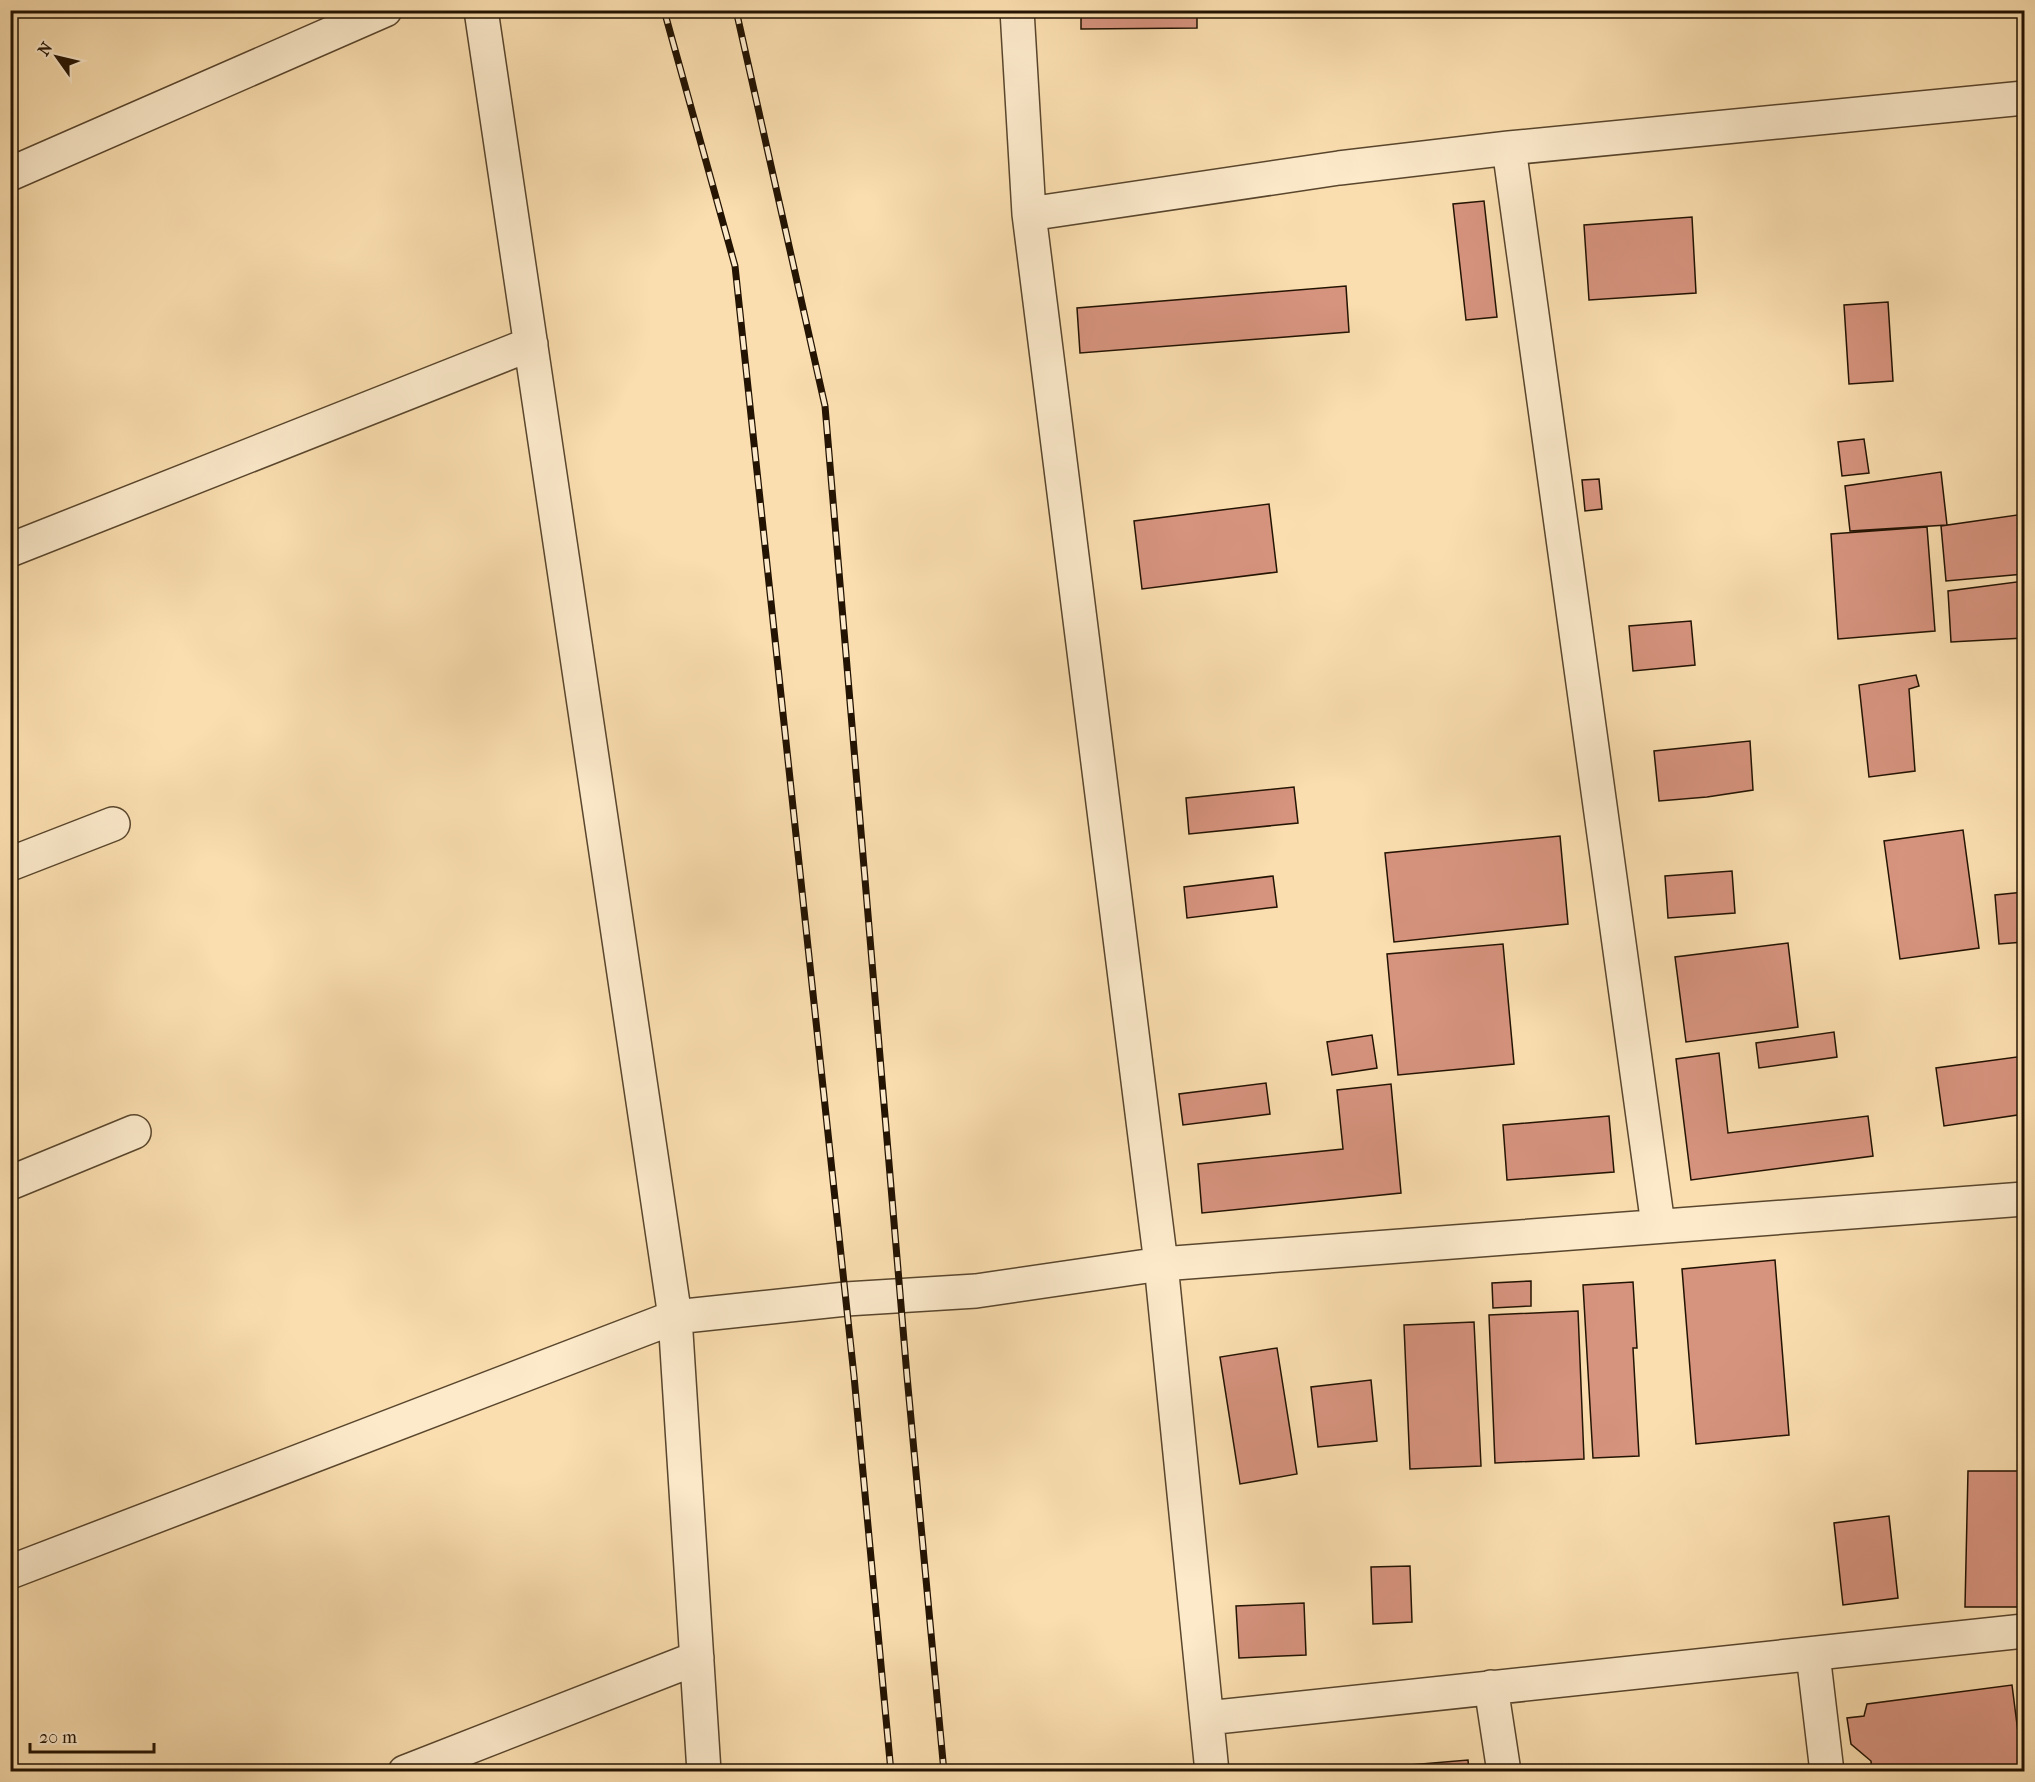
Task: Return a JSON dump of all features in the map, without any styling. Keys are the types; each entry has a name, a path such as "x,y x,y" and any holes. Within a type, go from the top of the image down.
{"street":[{"path":"10,174 386,10"},
{"path":"481,10 675,1317 704,1772"},
{"path":"1017,10 1029,214 1161,1264 1212,1772"},
{"path":"1029,214 1339,168 1509,148 2025,98"},
{"path":"1509,148 1658,1225"},
{"path":"10,550 531,344"},
{"path":"10,864 113,824"},
{"path":"10,1183 134,1132"},
{"path":"10,1572 675,1317 846,1299 975,1292 1161,1264 2025,1199"},
{"path":"1207,1718 2025,1631"},
{"path":"1813,1654 1827,1772"},
{"path":"405,1772 697,1658"},
{"path":"1491,1687 1504,1772"}],"building":[{"path":"1081,10 1197,10 1197,28 1081,29"},
{"path":"1484,201 1497,317 1466,320 1453,204"},
{"path":"1692,217 1696,293 1589,300 1584,225"},
{"path":"1346,286 1349,332 1080,353 1077,308"},
{"path":"1888,302 1893,381 1849,384 1844,305"},
{"path":"1864,439 1869,473 1842,476 1838,442"},
{"path":"1941,472 1947,525 1850,531 1845,486"},
{"path":"1599,479 1602,509 1585,511 1582,480"},
{"path":"1269,504 1277,572 1142,589 1134,521"},
{"path":"2024,514 2024,574 1946,581 1941,526"},
{"path":"1927,527 1935,631 1838,639 1831,534"},
{"path":"2024,581 2024,638 1951,642 1948,591"},
{"path":"1691,621 1695,665 1633,671 1629,626"},
{"path":"1916,675 1919,686 1909,689 1915,771 1869,777 1859,685"},
{"path":"1750,741 1753,790 1659,801 1654,751"},
{"path":"1294,787 1298,823 1189,834 1186,798"},
{"path":"1963,830 1979,948 1900,959 1884,841"},
{"path":"1560,836 1568,924 1394,942 1385,853"},
{"path":"1732,871 1735,913 1668,918 1665,876"},
{"path":"1273,876 1277,907 1187,918 1184,887"},
{"path":"2024,892 2024,942 1999,944 1995,895"},
{"path":"1788,943 1798,1027 1686,1042 1675,957"},
{"path":"1503,944 1514,1064 1398,1075 1387,954"},
{"path":"1834,1032 1837,1057 1759,1068 1756,1043"},
{"path":"1372,1035 1377,1068 1332,1075 1327,1042"},
{"path":"1719,1053 1728,1133 1868,1116 1873,1156 1691,1180 1676,1059"},
{"path":"2024,1056 2024,1114 1944,1126 1936,1068"},
{"path":"1266,1083 1270,1114 1183,1125 1179,1094"},
{"path":"1391,1084 1401,1193 1202,1213 1198,1164 1343,1149 1337,1090"},
{"path":"1609,1116 1614,1172 1507,1180 1503,1125"},
{"path":"1775,1260 1789,1435 1696,1444 1682,1269"},
{"path":"1531,1281 1531,1306 1493,1308 1492,1283"},
{"path":"1633,1282 1637,1348 1633,1348 1639,1456 1593,1458 1583,1285"},
{"path":"1578,1311 1584,1459 1495,1463 1489,1315"},
{"path":"1474,1322 1481,1466 1410,1469 1404,1325"},
{"path":"1277,1348 1297,1474 1240,1484 1220,1357"},
{"path":"1371,1380 1377,1441 1318,1447 1311,1387"},
{"path":"1968,1471 2024,1471 2024,1607 1965,1607"},
{"path":"1889,1516 1898,1598 1843,1605 1834,1523"},
{"path":"1410,1566 1412,1622 1373,1624 1371,1567"},
{"path":"1304,1603 1306,1655 1239,1658 1236,1606"},
{"path":"2012,1685 2023,1772 1872,1772 1871,1761 1851,1744 1847,1718 1864,1716 1867,1704"},
{"path":"1468,1760 1469,1772 1374,1772 1374,1768"}],"railway":[{"path":"664,10 735,266 854,1376 891,1772"},
{"path":"736,10 825,406 907,1376 944,1772"}]}
